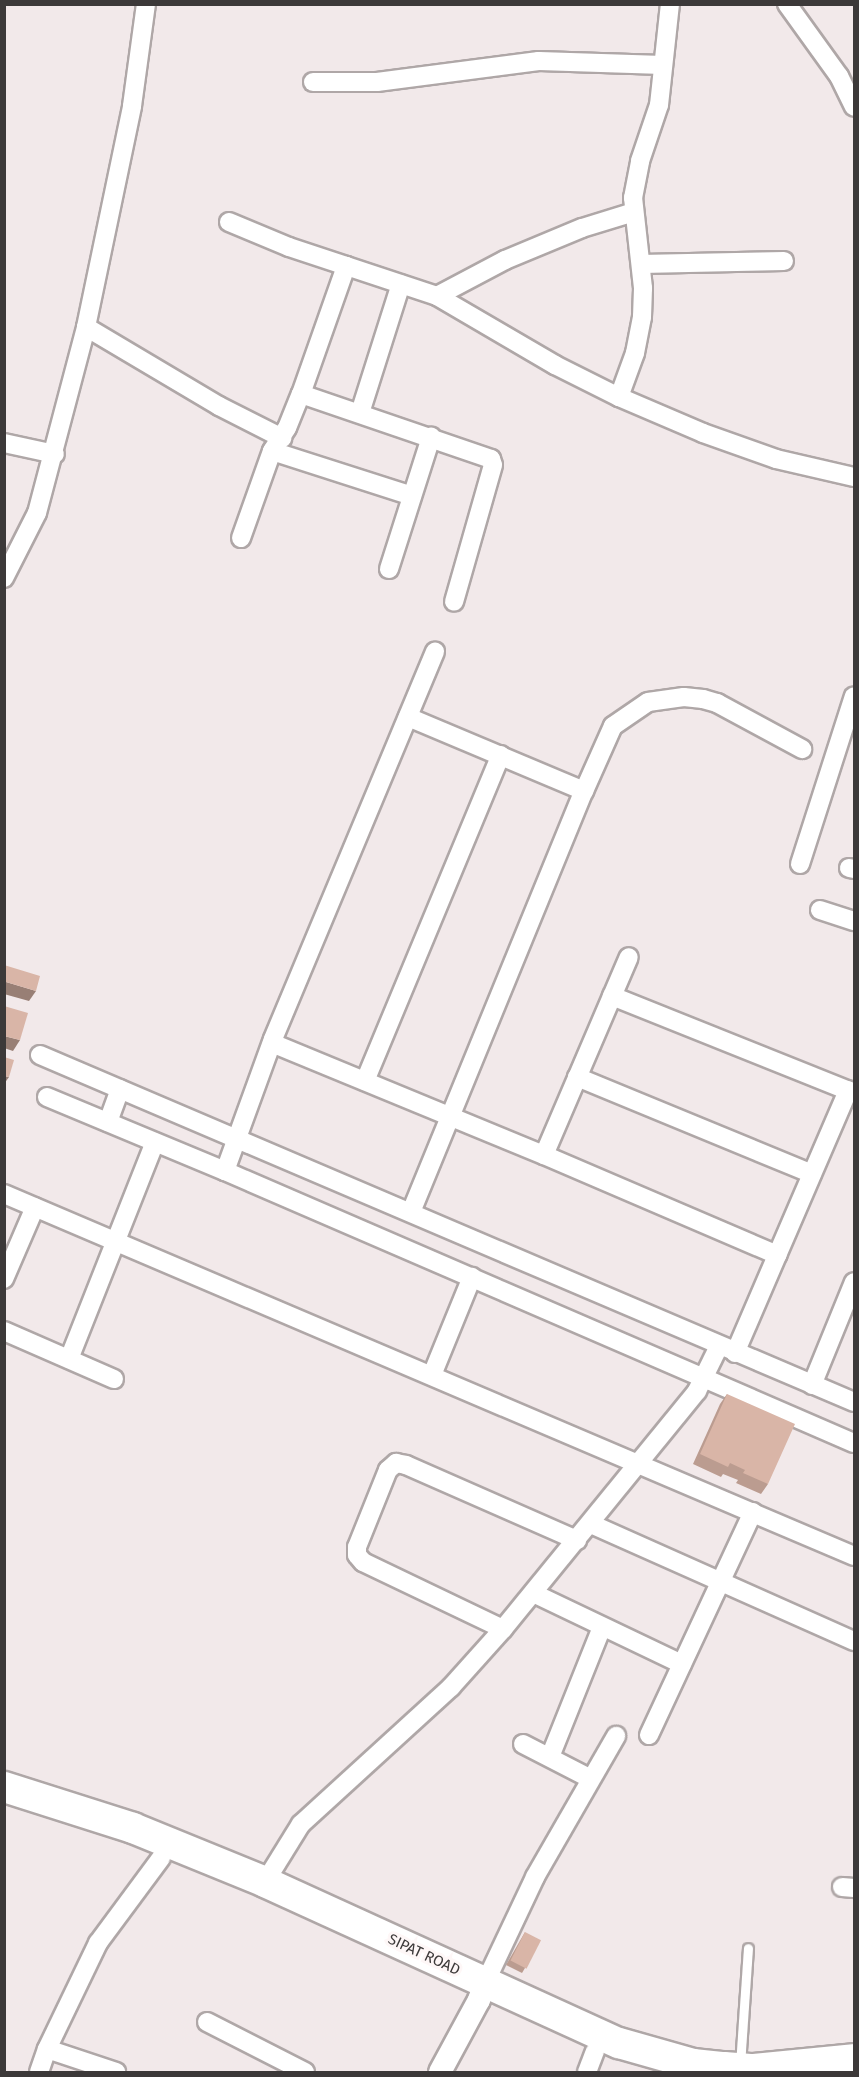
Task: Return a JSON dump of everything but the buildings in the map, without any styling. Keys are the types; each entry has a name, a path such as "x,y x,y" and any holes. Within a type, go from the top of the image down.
{"highway":[{"name":"SIPAT ROAD","path":"4,1787 133,1828 265,1882 482,1991 591,2062 657,2073"},
{"name":"SIPAT ROAD","path":"4,1806 93,1832 161,1858 482,1991 619,2043 693,2064 740,2068 800,2066 855,2059"}],"street":[{"path":"4,578 37,513 86,327 132,106 146,4"},
{"path":"619,397 639,334 643,288 634,212 634,184 659,105 670,4"},
{"path":"787,4 839,76 855,108"},
{"path":"313,82 377,82 539,61 663,64"},
{"path":"437,296 505,260 582,228 634,212"},
{"path":"229,222 289,247 437,296 555,365 619,397 703,433 776,459 855,477"},
{"path":"641,264 783,261"},
{"path":"241,538 277,445 301,394 346,266"},
{"path":"360,413 401,284"},
{"path":"86,327 219,406 277,445 412,496"},
{"path":"301,394 483,454 491,459 493,465 454,602"},
{"path":"389,569 431,437"},
{"path":"4,443 54,454"},
{"path":"225,1171 272,1043 435,651"},
{"path":"800,864 855,696"},
{"path":"411,1212 584,791 613,726 631,711 648,702 684,697 703,699 717,703 802,749"},
{"path":"408,717 584,791"},
{"path":"365,1081 501,756"},
{"path":"820,910 855,921"},
{"path":"544,1155 629,957"},
{"path":"265,1882 301,1824 450,1686 503,1629 591,1524 697,1391 704,1377 727,1350 777,1255 851,1091 612,996"},
{"path":"272,1043 544,1155 777,1255"},
{"path":"40,1055 411,1212 727,1350 855,1402"},
{"path":"577,1077 812,1174"},
{"path":"108,1122 120,1089"},
{"path":"47,1097 225,1171 855,1443"},
{"path":"69,1359 155,1142"},
{"path":"4,1194 855,1556"},
{"path":"4,1279 35,1207"},
{"path":"432,1376 472,1277"},
{"path":"812,1384 854,1287"},
{"path":"4,1331 114,1379"},
{"path":"503,1629 363,1562 357,1555 357,1547 388,1470 396,1463 406,1465 577,1540"},
{"path":"650,1735 753,1512"},
{"path":"591,1524 855,1641"},
{"path":"533,1593 602,1628 682,1664"},
{"path":"550,1757 602,1628"},
{"path":"440,2073 482,1991 535,1877 616,1736"},
{"path":"524,1744 591,1779"},
{"path":"39,2073 47,2049 98,1943 161,1858"},
{"path":"207,2022 304,2073"},
{"path":"47,2049 116,2073"}],"lane":[{"path":"740,2068 748,1947"}]}
